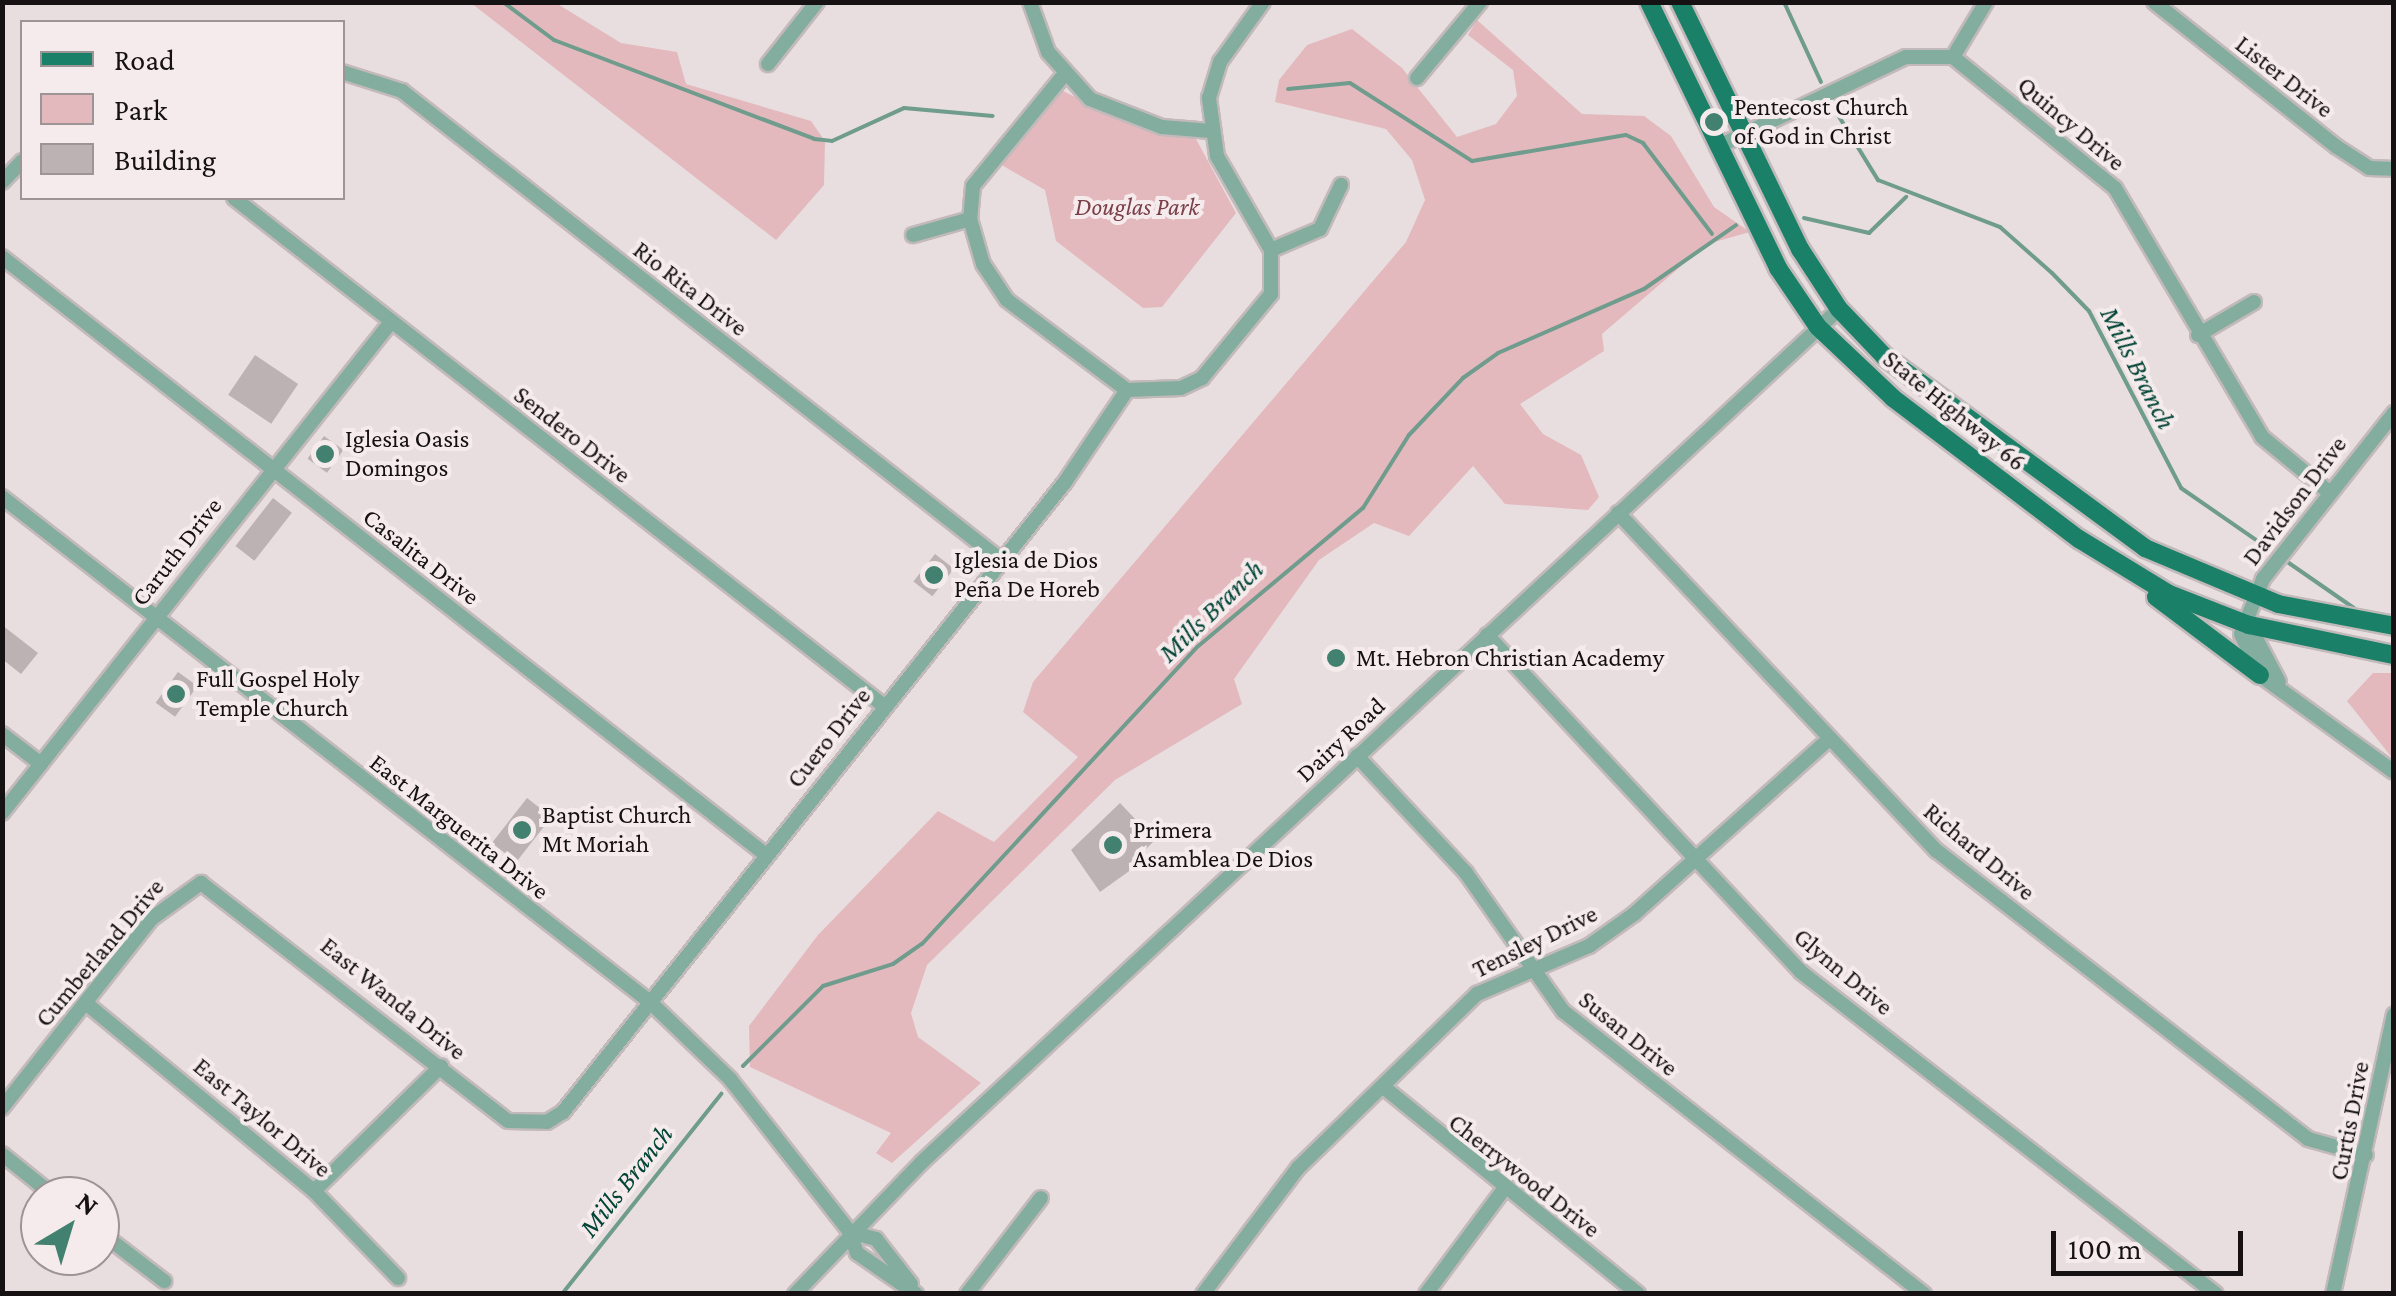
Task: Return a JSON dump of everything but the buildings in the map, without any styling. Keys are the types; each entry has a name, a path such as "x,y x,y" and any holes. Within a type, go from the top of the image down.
{"main road":[{"name":"State Highway 66","path":"1680,2 1743,135 1838,309 1884,356 2095,518 2255,596 2394,626"},
{"name":"State Highway 66","path":"1651,6 1716,147 1818,326 1893,398 2096,551 2169,594 2250,625 2394,655"},
{"path":"2096,551 2260,675"}],"street":[{"path":"768,64 817,2"},
{"path":"1030,2 1064,76 1122,117 1212,130"},
{"path":"1064,76 988,158 970,219 983,264 1008,300 1127,390 1152,394 1202,378 1271,294 1271,250 1235,194 1212,130 1220,62 1264,2"},
{"path":"1416,78 1480,2"},
{"path":"1716,147 1906,58 1953,57 1986,2"},
{"name":"Lister Drive","path":"2154,2 2337,147 2369,168 2394,169"},
{"name":"Quincy Drive","path":"1953,57 2115,188 2262,437 2328,492"},
{"name":"Rio Rita Drive","path":"345,73 402,91 1001,560"},
{"path":"2,182 20,163"},
{"path":"1271,250 1320,230 1340,185"},
{"name":"Sendero Drive","path":"237,200 884,706"},
{"path":"912,235 970,219"},
{"name":"Casalita Drive","path":"2,257 766,854"},
{"path":"2198,334 2254,302"},
{"name":"Dairy Road","path":"795,1294 850,1232 1838,309"},
{"name":"Caruth Drive","path":"2,813 270,468 391,322"},
{"name":"Cuero Drive","path":"563,1112 1001,560 1127,390"},
{"name":"Davidson Drive","path":"2260,675 2242,644 2255,596 2328,492 2394,413"},
{"name":"East Marguerita Drive","path":"2,497 650,1002 730,1079 850,1232 857,1253 918,1294"},
{"name":"Richard Drive","path":"1618,512 1828,740 1938,851 2308,1139 2366,1155"},
{"path":"2250,625 2279,682"},
{"name":"Glynn Drive","path":"1486,635 1801,972 2216,1294"},
{"path":"2260,675 2279,682 2394,772"},
{"path":"2,734 41,764"},
{"name":"Tensley Drive","path":"1203,1294 1298,1168 1386,1090 1477,994 1589,946 1696,861 1828,740"},
{"name":"Susan Drive","path":"1357,756 1466,872 1531,970 1606,1048 1924,1294"},
{"name":"Cumberland Drive","path":"2,1108 151,919 201,882"},
{"name":"East Wanda Drive","path":"201,882 508,1121 547,1122 563,1112"},
{"name":"East Taylor Drive","path":"86,1004 314,1191 398,1278"},
{"name":"Curtis Drive","path":"2333,1294 2394,1015"},
{"path":"314,1191 441,1066"},
{"name":"Cherrywood Drive","path":"1386,1090 1638,1294"},
{"path":"2,1154 29,1176"},
{"path":"1426,1294 1504,1189"},
{"path":"966,1294 1041,1198"},
{"path":"850,1232 876,1238 918,1294"},
{"path":"120,1247 164,1281"}],"green space":[{"path":"471,3 556,3 621,43 677,52 686,84 811,121 825,141 824,185 776,240"},
{"path":"1477,20 1582,114 1644,116 1671,136 1714,207 1750,232 1707,244 1602,334 1604,351 1520,404 1543,434 1581,455 1599,497 1588,510 1505,504 1473,466 1409,536 1374,523 1319,560 1234,679 1242,704 1115,780 927,965 911,1013 918,1037 981,1083 892,1163 876,1153 891,1133 750,1067 749,1026 818,935 938,811 994,842 1078,757 1023,712 1033,682 1406,242 1425,200 1412,160 1386,129 1275,102 1279,80 1307,45 1352,29 1402,68 1457,137 1496,124 1517,96 1513,70 1468,35"},
{"name":"Douglas Park","path":"1061,90 1141,129 1196,139 1236,213 1162,307 1143,308 1056,241 1045,190 993,160"},
{"path":"2373,673 2393,673 2393,759 2347,701"}],"waterway":[{"path":"503,2 554,40 814,139 832,141 904,108 993,116"},
{"name":"Mills Branch","path":"1784,2 1821,82"},
{"path":"1288,89 1350,83 1472,161 1626,135 1643,143 1712,234"},
{"name":"Mills Branch","path":"1830,102 1878,180 2000,227 2052,273 2089,311 2181,488 2269,549"},
{"name":"Mills Branch","path":"1804,218 1869,233 1906,197"},
{"name":"Mills Branch","path":"743,1066 823,986 893,964 922,944 1196,648 1363,508 1409,435 1463,378 1498,353 1644,289 1736,225"},
{"name":"Mills Branch","path":"2286,561 2354,608"},
{"name":"Mills Branch","path":"562,1294 721,1094"}],"place":[{"name":"Pentecost Church of God in Christ","path":"1714,122"},
{"name":"Iglesia Oasis Domingos","path":"325,454"},
{"name":"Iglesia de Dios Peña De Horeb","path":"934,575"},
{"name":"Mt. Hebron Christian Academy","path":"1336,658"},
{"name":"Full Gospel Holy Temple Church","path":"176,694"},
{"name":"Baptist Church Mt Moriah","path":"522,830"},
{"name":"Primera Asamblea De Dios","path":"1113,845"}]}
